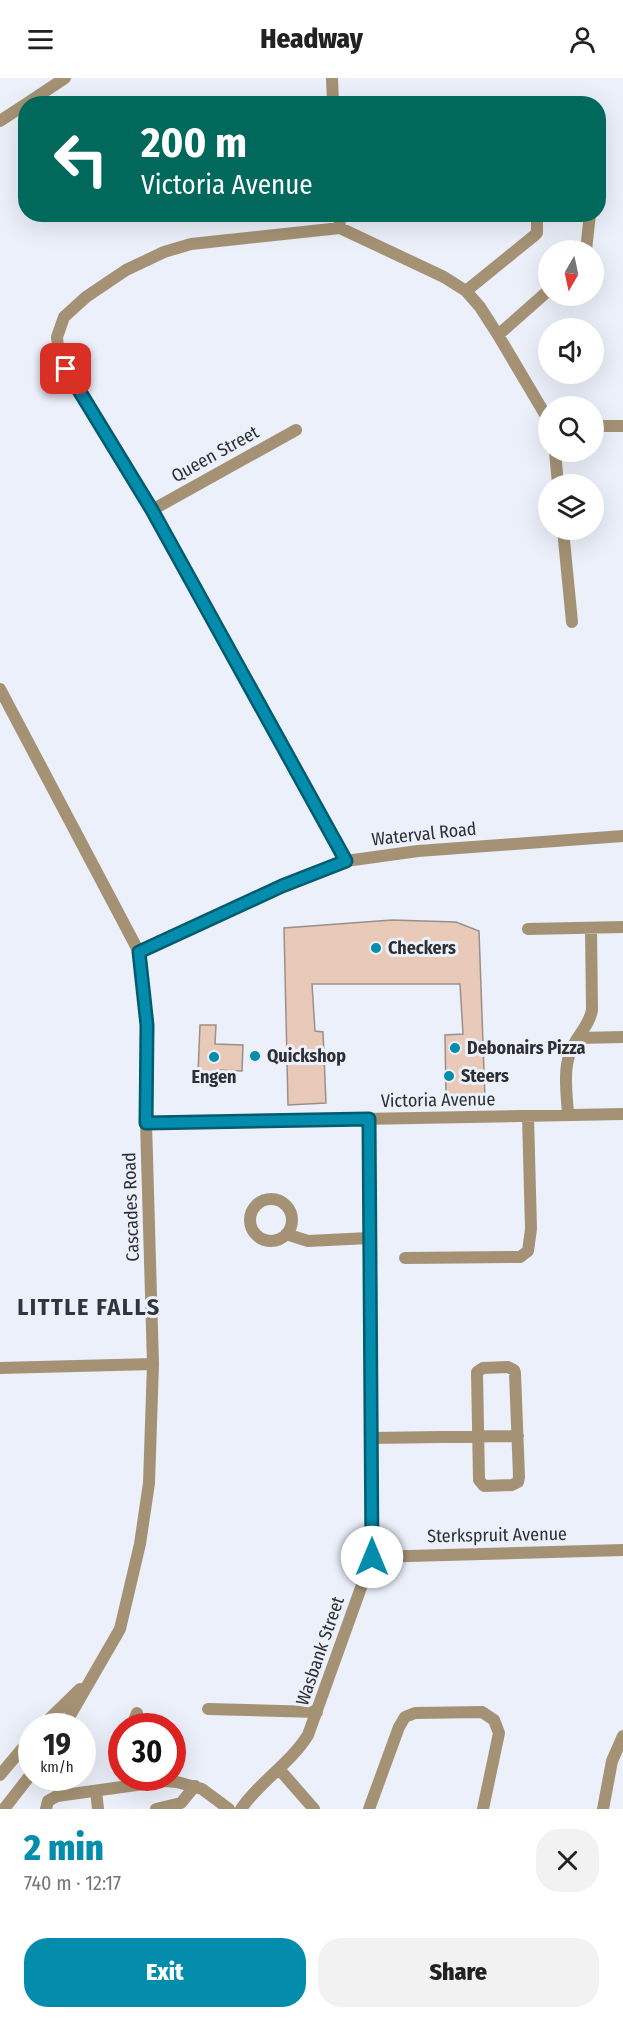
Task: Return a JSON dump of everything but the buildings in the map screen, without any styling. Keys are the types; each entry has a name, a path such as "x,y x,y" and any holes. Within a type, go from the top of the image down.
{"street":[{"path":"38,96 65,78"},
{"path":"332,78 333,96"},
{"path":"0,121 18,109"},
{"path":"340,222 340,228"},
{"path":"466,291 537,233 537,222"},
{"path":"587,240 589,222"},
{"path":"346,861 152,510 66,369 58,348 59,328 64,317 86,297 126,270 164,252 191,244 340,228 444,277 466,291 498,334 538,402"},
{"path":"498,334 538,299"},
{"path":"604,426 623,426"},
{"name":"Queen Street","path":"152,510 296,430"},
{"path":"564,540 572,622"},
{"name":"Cascades Road","path":"0,689 139,952 147,1025 146,1123 153,1364 149,1484 140,1544 120,1629 71,1713"},
{"name":"Waterval Road","path":"139,952 282,886 346,861 418,851 623,836"},
{"path":"528,929 623,927"},
{"path":"568,1115 567,1062 572,1047 590,1019 592,1011 591,928"},
{"path":"579,1038 623,1037"},
{"name":"Victoria Avenue","path":"146,1123 623,1114"},
{"path":"405,1258 520,1257 528,1251 531,1229 528,1116"},
{"name":"Wasbank Street","path":"241,1809 250,1795 297,1754 308,1735 372,1557 369,1119"},
{"path":"286,1234 308,1241 369,1238"},
{"path":"0,1368 153,1364"},
{"path":"508,1367 514,1370 518,1436 518,1482 512,1485 484,1486 479,1480 477,1372 483,1368 508,1367"},
{"path":"371,1438 518,1436"},
{"name":"Sterkspruit Avenue","path":"372,1557 623,1550"},
{"name":"Cascades Road","path":"55,1713 92,1677"},
{"path":"208,1709 317,1712"},
{"path":"369,1809 399,1727 405,1717 415,1713 482,1712 494,1720 499,1733 483,1809"},
{"path":"603,1809 612,1761 623,1736"},
{"path":"0,1775 18,1754"},
{"path":"279,1768 314,1809"},
{"path":"186,1784 195,1786 229,1809"},
{"path":"156,1809 181,1803 195,1786"},
{"path":"46,1809 48,1802 57,1796 108,1788"},
{"path":"4,1809 18,1791"},
{"path":"96,1791 98,1809"}],"place":[{"name":"Checkers","path":"376,948"},
{"name":"Debonairs Pizza","path":"455,1048"},
{"name":"Quickshop","path":"255,1056"},
{"name":"Engen","path":"214,1057"},
{"name":"Steers","path":"449,1076"}],"district":[{"name":"LITTLE FALLS","path":"89,1307"}],"route":[{"path":"66,369 152,510 346,861 282,886 139,952 147,1025 146,1123 369,1119 372,1557"}]}
